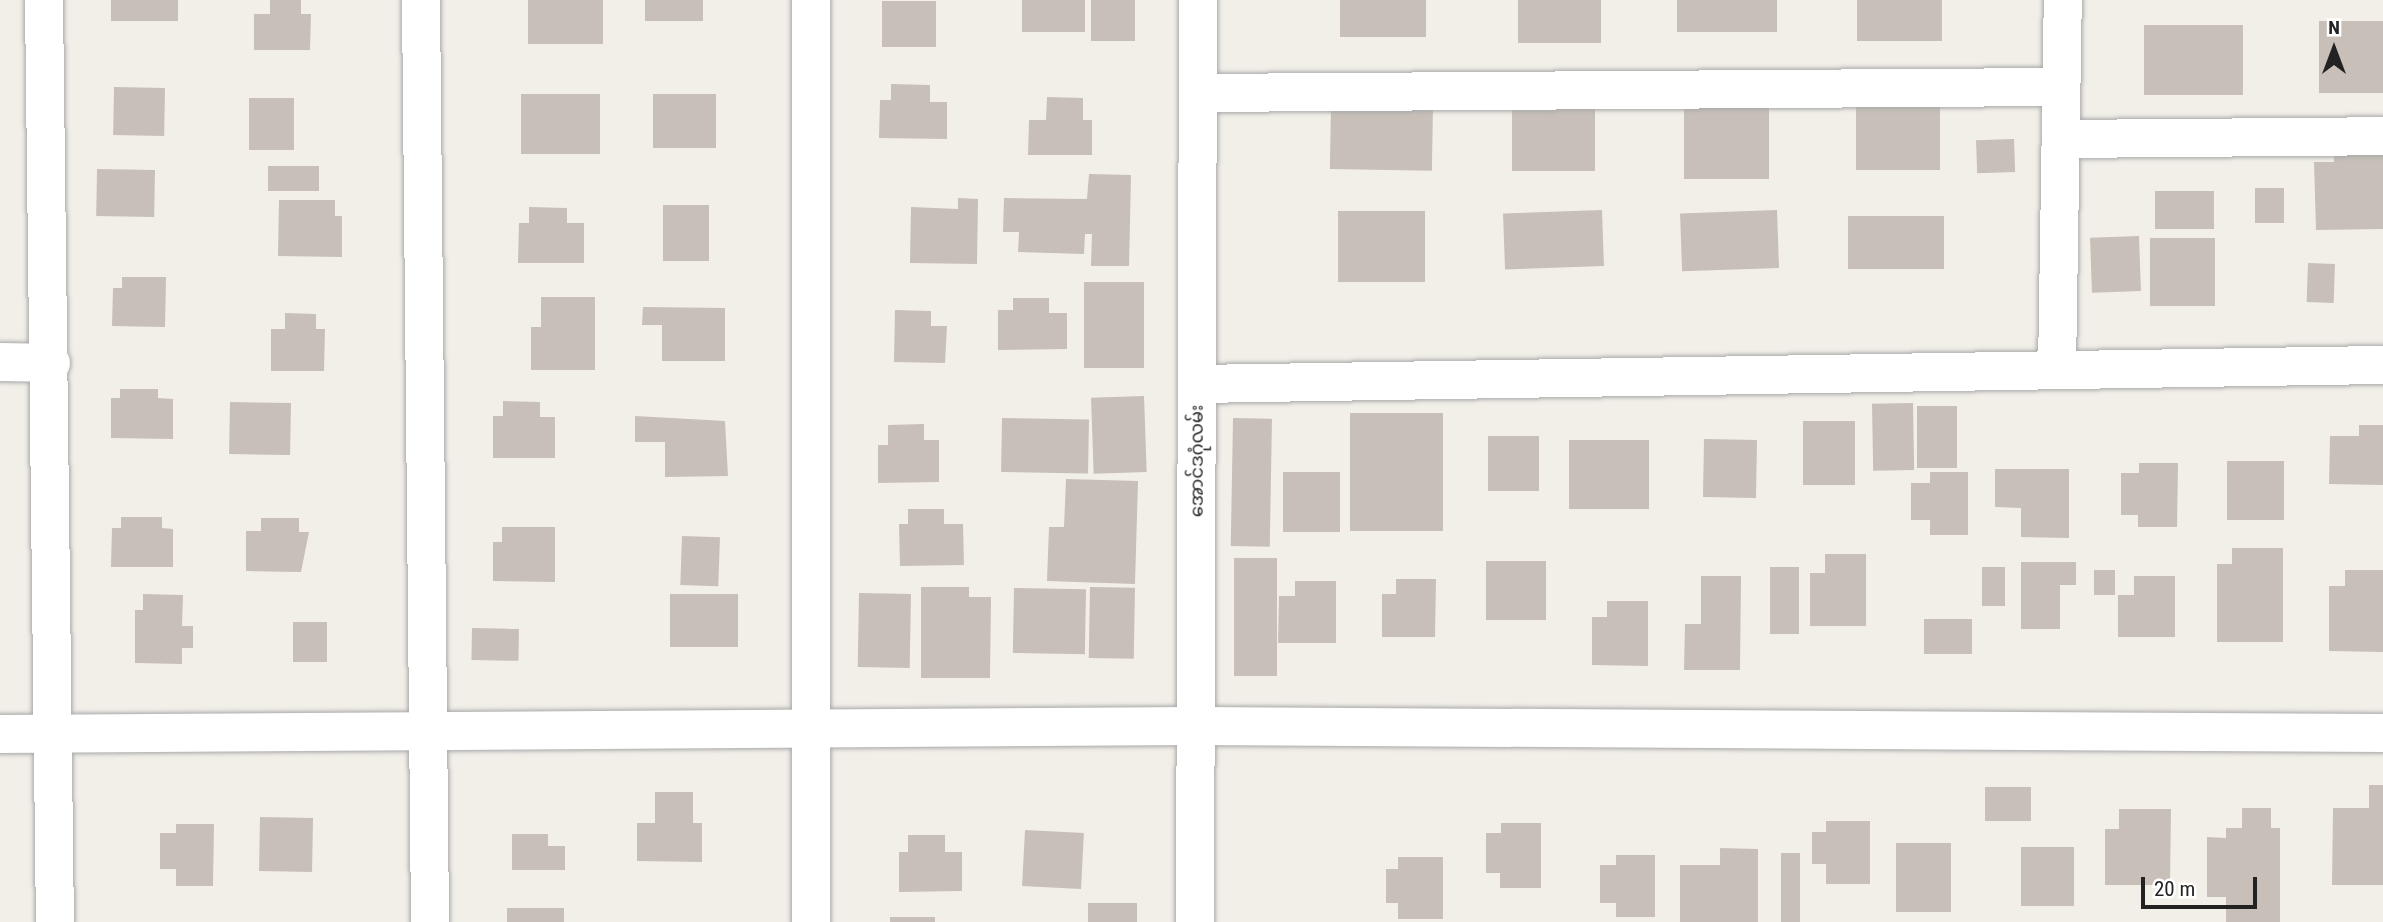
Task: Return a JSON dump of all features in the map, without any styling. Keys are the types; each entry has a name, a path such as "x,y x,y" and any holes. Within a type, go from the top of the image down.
{"street":[{"path":"44,0 57,734 55,922"},
{"path":"421,0 431,732 430,922"},
{"path":"811,0 811,922"},
{"name":"အောင်ဒဂုံလမ်း","path":"1195,922 1198,0"},
{"path":"2057,370 2063,0"},
{"path":"1198,93 2061,87"},
{"path":"2061,139 2383,136"},
{"path":"0,362 51,363"},
{"path":"1197,384 2383,365"},
{"path":"0,734 1195,726 2383,733"}],"building":[{"path":"111,0 178,0 178,21 111,21"},
{"path":"270,0 301,0 301,14 311,14 310,50 254,50 254,14 270,14"},
{"path":"528,0 603,0 603,44 528,44"},
{"path":"645,0 703,0 703,21 645,21"},
{"path":"1022,0 1085,0 1085,32 1022,32"},
{"path":"1091,0 1135,0 1135,41 1091,41"},
{"path":"1340,0 1426,0 1426,37 1340,37"},
{"path":"1518,0 1601,0 1601,43 1518,43"},
{"path":"1677,0 1777,0 1777,32 1677,32"},
{"path":"1857,0 1942,0 1942,41 1857,41"},
{"path":"882,1 936,1 936,47 882,47"},
{"path":"2319,21 2383,21 2383,93 2319,93"},
{"path":"2144,25 2243,25 2243,95 2144,95"},
{"path":"891,84 930,85 930,102 947,102 947,139 879,138 880,100 891,100"},
{"path":"114,87 165,88 164,136 113,135"},
{"path":"521,94 600,94 600,154 521,154"},
{"path":"653,94 716,94 716,148 653,148"},
{"path":"1047,97 1083,98 1083,120 1092,120 1092,155 1028,155 1029,120 1046,120"},
{"path":"249,98 294,98 294,150 249,150"},
{"path":"1512,102 1595,102 1595,171 1512,171"},
{"path":"1331,105 1433,107 1432,171 1330,169"},
{"path":"1856,105 1940,105 1940,170 1856,170"},
{"path":"1684,108 1769,108 1769,179 1684,179"},
{"path":"2014,139 2015,172 1977,173 1976,140"},
{"path":"2383,151 2383,229 2316,230 2314,162 2334,162 2334,152"},
{"path":"268,166 319,166 319,191 268,191"},
{"path":"97,169 155,170 154,217 96,216"},
{"path":"1089,174 1131,175 1129,266 1091,266 1092,234 1085,234 1084,254 1018,252 1019,232 1003,232 1004,198 1087,199"},
{"path":"2255,188 2284,188 2284,223 2255,223"},
{"path":"2155,191 2214,191 2214,229 2155,229"},
{"path":"958,198 978,199 977,264 910,263 911,207 958,209"},
{"path":"279,200 335,200 335,216 342,216 342,257 278,256"},
{"path":"663,205 709,205 709,261 663,261"},
{"path":"529,207 567,208 567,223 584,223 584,263 518,263 519,223 529,223"},
{"path":"1602,210 1604,266 1505,269 1503,213"},
{"path":"1777,210 1779,268 1682,271 1680,213"},
{"path":"1338,211 1425,211 1425,282 1338,282"},
{"path":"1848,216 1944,216 1944,269 1848,269"},
{"path":"2139,236 2141,291 2092,293 2090,238"},
{"path":"2150,238 2215,238 2215,306 2150,306"},
{"path":"2308,263 2335,264 2334,303 2307,302"},
{"path":"122,277 166,277 165,327 112,326 113,288 122,288"},
{"path":"1084,282 1144,282 1144,368 1084,368"},
{"path":"541,297 595,297 595,370 531,370 531,327 541,327"},
{"path":"1013,298 1049,298 1049,313 1067,313 1067,349 998,350 998,310 1013,310"},
{"path":"643,307 725,308 725,361 662,361 662,325 642,325"},
{"path":"895,310 931,311 931,326 947,326 945,363 894,362"},
{"path":"285,313 316,314 316,329 325,329 324,371 271,371 271,329 285,329"},
{"path":"120,389 158,389 158,398 173,399 173,439 111,438 111,398 120,398"},
{"path":"1144,396 1147,472 1094,474 1091,398"},
{"path":"503,401 540,402 540,417 555,417 555,458 493,458 493,416 503,416"},
{"path":"230,402 291,403 290,455 229,454"},
{"path":"1913,403 1914,470 1873,471 1872,404"},
{"path":"1917,406 1957,406 1957,468 1917,468"},
{"path":"1350,413 1443,413 1443,531 1350,531"},
{"path":"635,416 725,421 728,476 665,477 665,442 635,442"},
{"path":"1002,418 1089,420 1088,474 1001,472"},
{"path":"1233,418 1272,419 1270,547 1231,546"},
{"path":"1803,421 1855,421 1855,485 1803,485"},
{"path":"924,424 924,440 939,440 939,482 878,483 878,445 888,445 888,425"},
{"path":"2359,425 2383,425 2383,485 2329,484 2330,436 2359,436"},
{"path":"1488,436 1539,436 1539,491 1488,491"},
{"path":"1704,439 1757,440 1756,498 1703,497"},
{"path":"1569,440 1649,440 1649,509 1569,509"},
{"path":"2227,461 2284,461 2284,520 2227,520"},
{"path":"2139,463 2178,463 2177,527 2138,527 2138,515 2121,515 2121,473 2139,473"},
{"path":"1995,469 2069,469 2069,538 2021,537 2021,508 1995,507"},
{"path":"1283,472 1340,472 1340,532 1283,532"},
{"path":"1930,472 1968,472 1968,535 1930,535 1930,520 1911,520 1911,483 1930,483"},
{"path":"1066,479 1138,481 1135,584 1047,581 1049,527 1064,527"},
{"path":"908,509 944,509 944,524 963,524 964,565 900,566 899,524 908,524"},
{"path":"121,517 162,517 162,528 173,529 173,567 111,567 112,528 121,528"},
{"path":"261,518 299,518 299,532 309,532 301,572 246,571 246,531 261,531"},
{"path":"502,527 555,527 555,582 493,581 493,542 502,542"},
{"path":"682,536 720,537 718,586 680,585"},
{"path":"2232,548 2283,548 2283,642 2217,642 2217,564 2232,564"},
{"path":"1825,554 1866,554 1866,626 1810,626 1810,573 1825,573"},
{"path":"1234,558 1277,558 1277,676 1234,676"},
{"path":"1486,561 1546,561 1546,620 1486,620"},
{"path":"2021,562 2076,562 2076,585 2060,585 2060,629 2021,629"},
{"path":"1770,567 1799,567 1799,634 1770,634"},
{"path":"1982,567 2005,567 2005,606 1982,606"},
{"path":"2094,570 2115,570 2115,595 2094,595"},
{"path":"2345,570 2383,570 2383,652 2329,651 2329,586 2345,586"},
{"path":"1701,576 1741,576 1740,670 1684,670 1685,624 1701,624"},
{"path":"2134,576 2175,576 2175,637 2118,637 2118,595 2134,595"},
{"path":"1396,579 1436,579 1435,637 1382,637 1382,594 1396,594"},
{"path":"1295,581 1336,581 1336,643 1278,643 1279,596 1295,596"},
{"path":"921,587 969,587 969,597 991,597 990,678 921,678"},
{"path":"1090,587 1135,588 1134,659 1089,658"},
{"path":"1014,588 1086,589 1085,654 1013,653"},
{"path":"859,593 911,594 910,668 858,667"},
{"path":"143,594 183,595 182,626 193,626 193,648 182,648 182,664 135,663 135,610 143,610"},
{"path":"670,594 738,594 738,647 670,647"},
{"path":"1607,601 1648,601 1648,666 1592,665 1592,617 1607,617"},
{"path":"1924,619 1972,619 1972,654 1924,654"},
{"path":"293,622 327,622 327,662 293,662"},
{"path":"472,628 519,629 518,661 471,660"},
{"path":"2369,785 2383,785 2383,885 2332,885 2333,808 2369,808"},
{"path":"1985,787 2031,787 2031,821 1985,821"},
{"path":"655,792 693,792 693,823 702,823 702,862 637,861 637,823 655,823"},
{"path":"2242,808 2271,808 2271,828 2280,828 2280,922 2226,922 2226,897 2207,897 2207,837 2226,838 2226,828 2242,828"},
{"path":"2119,809 2171,809 2170,885 2105,885 2105,829 2119,829"},
{"path":"260,817 313,818 312,872 259,871"},
{"path":"1826,821 1870,821 1870,884 1826,884 1826,864 1812,864 1812,832 1826,832"},
{"path":"1501,823 1541,823 1541,888 1500,888 1500,873 1486,873 1486,833 1501,833"},
{"path":"176,824 214,824 213,886 176,886 176,869 160,869 160,833 176,833"},
{"path":"1025,830 1084,833 1081,889 1022,886"},
{"path":"512,834 548,834 548,846 565,846 565,870 512,870"},
{"path":"908,835 945,835 945,852 962,852 962,891 899,892 899,852 908,852"},
{"path":"1896,843 1951,843 1951,912 1896,912"},
{"path":"2021,847 2074,847 2074,906 2021,906"},
{"path":"1720,848 1758,849 1758,922 1680,922 1680,865 1720,865"},
{"path":"1781,853 1800,853 1800,922 1781,922"},
{"path":"1616,855 1655,855 1655,917 1616,917 1616,903 1600,903 1600,865 1616,865"},
{"path":"1398,857 1443,857 1443,919 1398,919 1398,903 1386,903 1386,869 1398,869"},
{"path":"1088,903 1137,903 1137,922 1088,922"},
{"path":"507,908 564,908 564,922 507,922"},
{"path":"890,917 935,917 935,922 890,922"}]}
